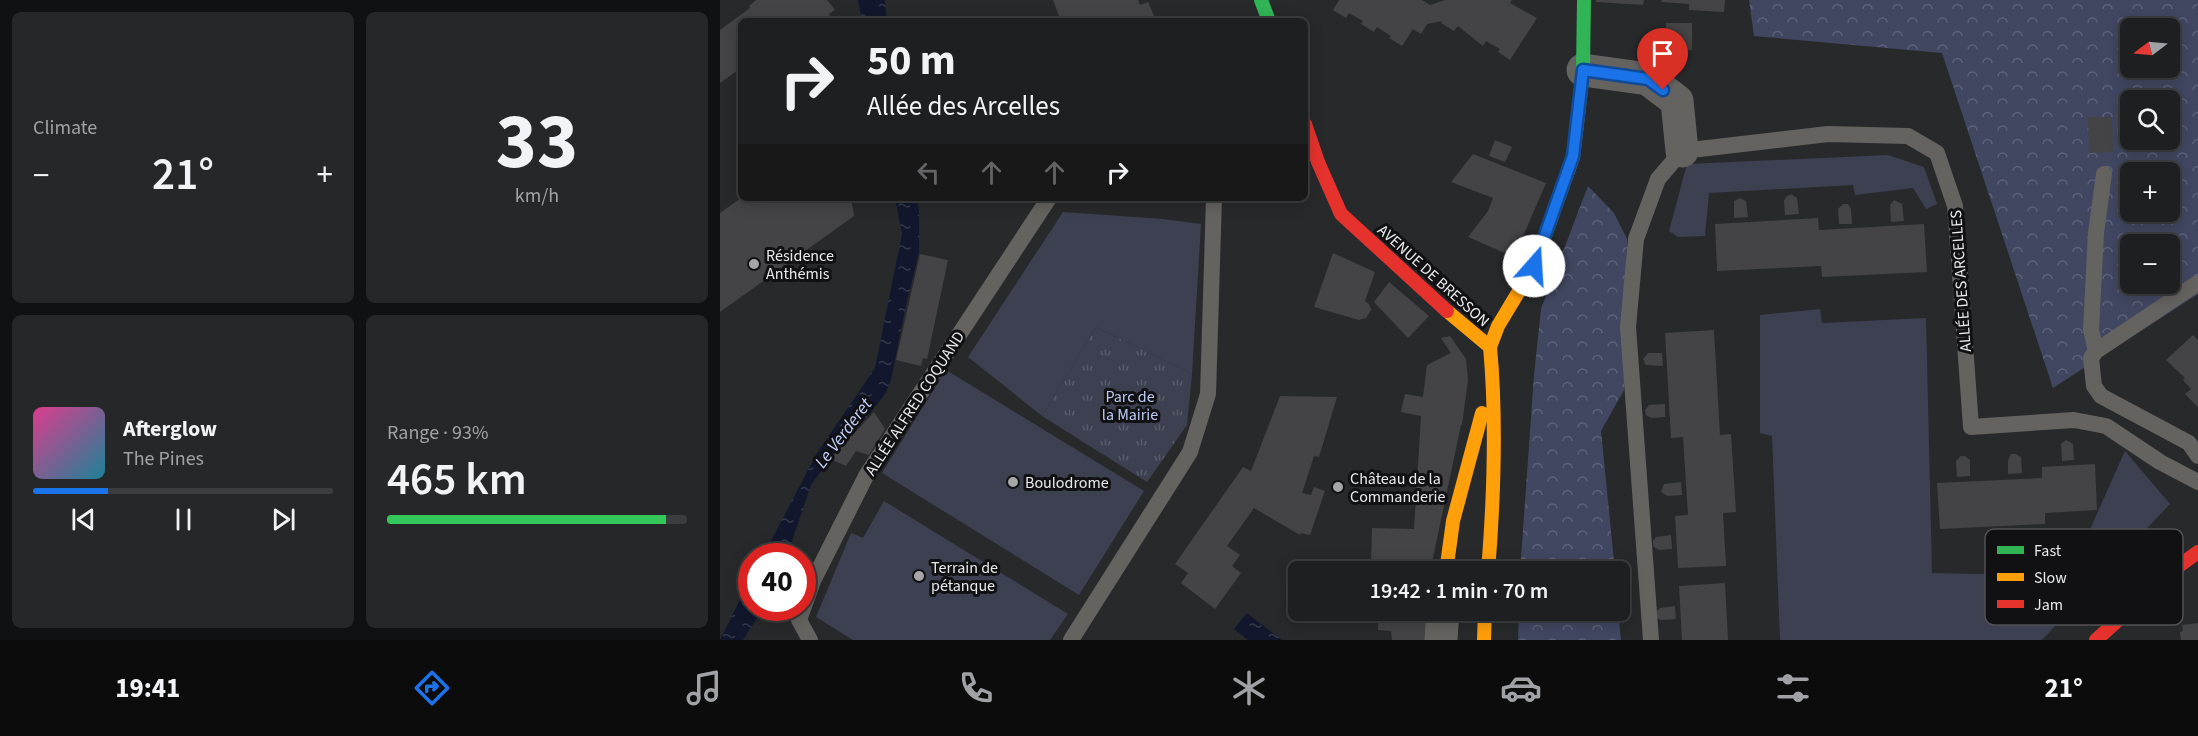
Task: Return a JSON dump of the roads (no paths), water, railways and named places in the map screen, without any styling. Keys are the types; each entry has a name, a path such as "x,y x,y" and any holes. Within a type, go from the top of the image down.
{"street":[{"path":"1490,346 1498,326 1534,266 1573,156 1583,70 1584,0"},
{"path":"1583,70 1648,79 1677,101 1682,151"},
{"name":"AVENUE DE BRESSON","path":"1308,133 1341,214 1436,301 1490,346 1494,390 1494,488 1489,561"},
{"path":"1448,561 1453,521 1479,420 1494,390"},
{"path":"2183,563 2198,552"},
{"path":"1441,640 1442,621"},
{"path":"1484,640 1485,621"},
{"path":"2096,640 2113,625"}],"lane":[{"name":"ALLÉE DES ARCELLES","path":"1682,151 1828,134 1908,135 1937,153 1955,206 1971,427 2074,420 2106,426 2160,462 2198,482"},
{"path":"1651,640 1628,327 1636,238 1658,180 1682,151"},
{"path":"2096,351 2091,330 2096,233 2104,174"},
{"name":"ALLÉE ALFRED COQUAND","path":"810,640 799,620 813,581 866,476 1047,201"},
{"path":"1071,640 1190,452 1208,394 1214,201"},
{"path":"2198,283 2096,351 2091,358 2094,386 2101,396 2189,443 2198,456"}],"water":[{"path":"858,0 885,0 887,18 861,18"},
{"name":"Le Verderet","path":"896,201 917,201 919,210 919,252 891,380 886,393 841,444 811,485 791,543 770,543 817,453 875,368 902,234"},
{"path":"738,604 738,621 755,621 743,640 720,640"},
{"path":"1247,613 1282,640 1248,640 1234,629"}],"place":[{"name":"Résidence Anthémis","path":"754,264"},
{"name":"Boulodrome","path":"1013,482"},
{"name":"Château de la Commanderie","path":"1338,487"},
{"name":"Terrain de pétanque","path":"919,576"}],"park label":[{"name":"Parc de la Mairie","path":"1130,405"}]}
